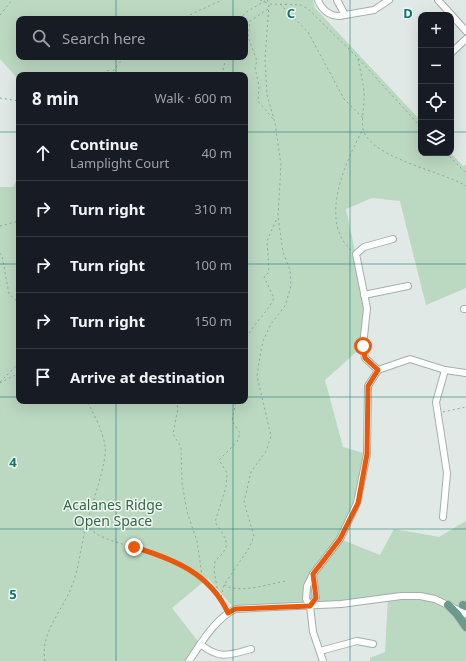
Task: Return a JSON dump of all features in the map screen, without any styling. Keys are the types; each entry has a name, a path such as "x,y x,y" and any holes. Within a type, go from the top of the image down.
{"main road":[{"path":"448,605 457,614 466,627"}],"street":[{"path":"318,0 322,9 332,15 340,17 374,10 389,0"},
{"path":"337,0 345,15"},
{"path":"438,0 466,31"},
{"path":"454,51 466,39"},
{"path":"378,370 365,358 363,346 367,308 356,254 364,247 394,240"},
{"path":"364,295 408,286"},
{"path":"323,661 312,632 310,606 306,599 307,584 340,539 358,503 367,454 368,386 378,370 410,359 445,370 466,373"},
{"path":"443,517 447,473 436,402 445,370"},
{"path":"310,606 316,598 313,574"},
{"path":"189,661 214,625 235,609 341,604 401,596 420,596 435,599 466,614"},
{"path":"448,605 465,606"},
{"path":"320,651 357,641 373,644"},
{"path":"200,644 208,650 222,656 251,648"}],"path":[{"path":"0,15 12,0"},
{"path":"187,16 222,0"},
{"path":"221,597 224,585 249,548 254,536 244,502 251,472 266,451 271,436 258,376 260,356 263,341 271,324 285,306 291,286 290,270 283,252 278,217 281,164 274,120 267,95 265,60 269,4 266,1 260,0"},
{"path":"242,16 248,11 266,1"},
{"path":"269,4 280,3 301,5 308,9 357,57 418,124"},
{"path":"280,3 308,32 344,100 363,118"},
{"path":"269,9 250,21 248,36 256,61 255,67 259,86 258,101 274,120"},
{"path":"357,57 364,93 363,129 365,135 392,156 442,174 466,186"},
{"path":"112,72 121,60"},
{"path":"223,72 225,60"},
{"path":"106,72 113,69"},
{"path":"0,98 16,101"},
{"path":"356,254 343,242 337,222 337,198 342,172 363,129"},
{"path":"449,156 466,173"},
{"path":"248,337 259,319 269,309 274,298 264,277 269,272 267,241 278,217"},
{"path":"0,226 16,222"},
{"path":"0,253 2,256 9,294 16,300"},
{"path":"0,382 16,367"},
{"path":"0,382 16,374"},
{"path":"45,661 43,650 48,631 72,588 106,447 88,404"},
{"path":"176,404 178,408 172,434 181,447 182,483 186,512 197,541 202,576"},
{"path":"218,593 214,570 215,561 226,552 227,542 215,522 226,480 226,473 219,460 237,442 240,433 232,421 235,404"},
{"path":"437,413 466,407"},
{"path":"86,525 100,536 157,554 202,576 221,597 228,613"},
{"path":"224,585 231,589 244,589 286,581"}],"green space":[{"name":"Acalanes Ridge Open Space","path":"0,0 313,0 315,8 418,118 418,156 454,156 463,166 466,165 466,288 426,305 400,201 372,198 346,209 367,308 363,346 325,380 343,447 367,454 357,503 340,539 380,555 394,529 439,537 466,521 466,606 449,605 466,627 466,661 370,661 370,658 385,652 388,597 341,604 235,609 208,578 172,608 200,644 189,661 0,661 0,187 13,187 16,181 16,404 248,404 248,72 16,72 16,77 0,59"}],"route":[{"path":"134,547 157,554 202,576 221,597 228,613 235,609 310,606 316,598 313,574 340,539 358,503 367,454 368,386 378,370 365,358 363,346"}]}
